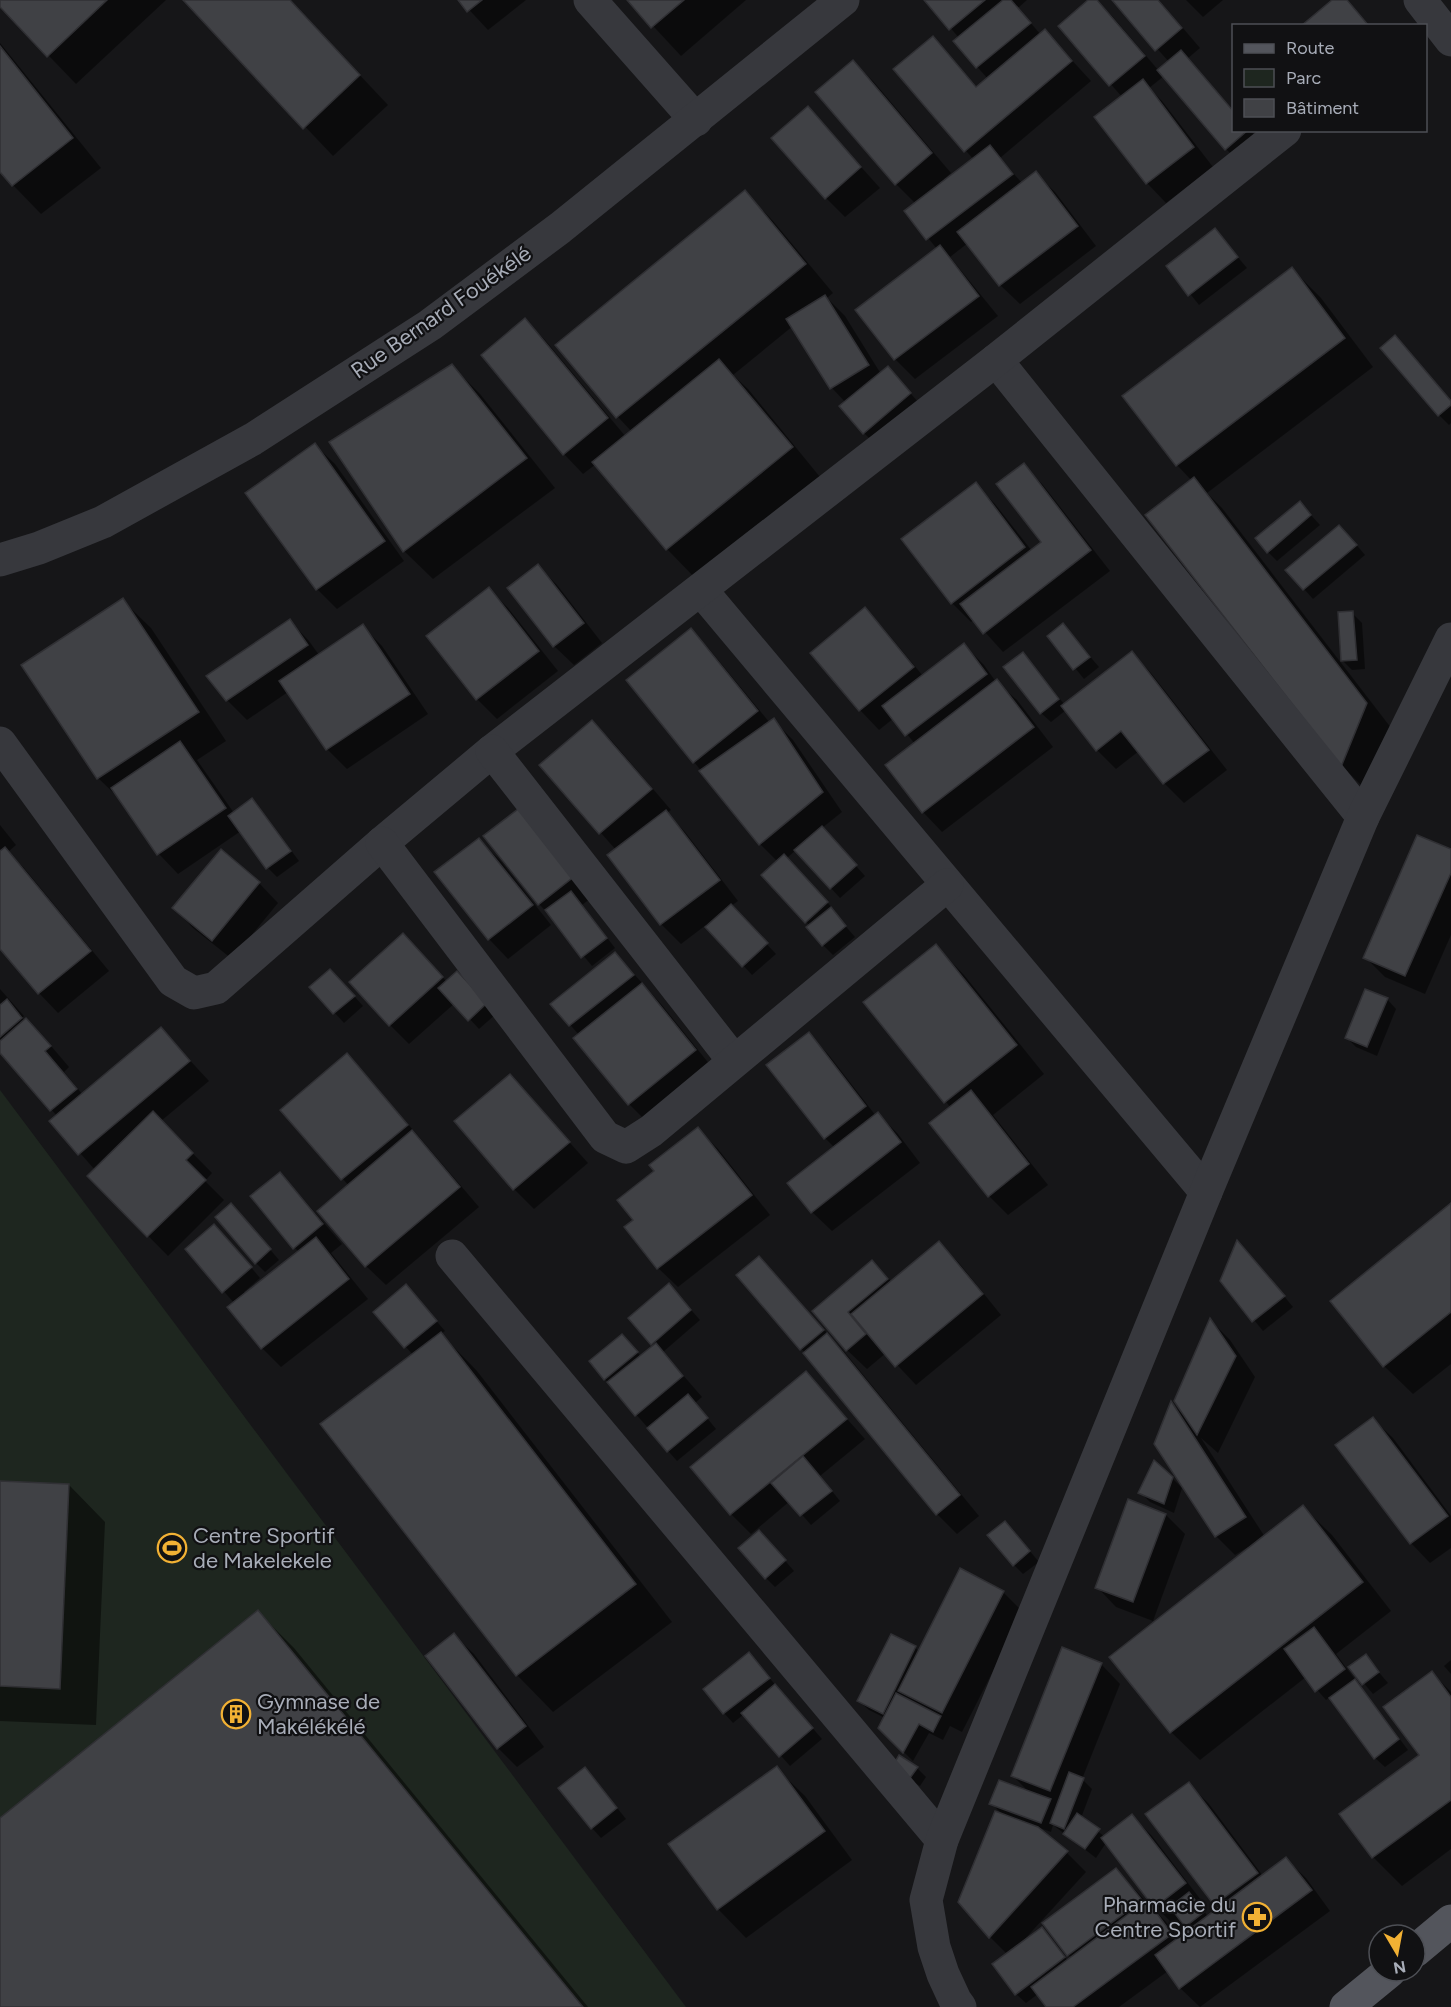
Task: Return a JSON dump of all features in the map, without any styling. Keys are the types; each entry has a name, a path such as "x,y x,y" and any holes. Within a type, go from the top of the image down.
{"main road":[{"path":"1427,1941 1451,1921"},
{"path":"1346,2007 1375,1983"}],"street":[{"path":"590,0 696,120"},
{"name":"Rue Bernard Fouékélé","path":"0,560 39,548 103,522 254,439 430,324 560,228 843,0"},
{"path":"1420,12 1451,40"},
{"path":"0,742 173,981 194,993 216,988 382,843 492,751 996,360 1282,132"},
{"path":"996,360 1363,817"},
{"path":"701,590 1206,1192"},
{"path":"960,2007 943,1974 934,1947 926,1900 942,1840 1206,1192 1363,817 1451,639"},
{"path":"492,751 734,1061"},
{"path":"382,843 605,1137 626,1147 651,1131 947,885"},
{"path":"452,1256 942,1840"}],"green space":[{"name":"Centre Sportif de Makelekele","path":"0,1090 686,2007 0,2007"}],"building":[{"path":"0,0 107,0 47,57 0,7"},
{"path":"183,0 290,0 360,75 303,129"},
{"path":"458,0 482,0 467,12"},
{"path":"627,0 684,0 651,28"},
{"path":"924,0 985,0 949,30"},
{"path":"1003,0 1011,0 1031,23 976,68 953,41"},
{"path":"1088,0 1097,0 1145,56 1109,86 1058,26"},
{"path":"1112,0 1158,0 1182,28 1155,51"},
{"path":"1332,0 1347,0 1367,24 1303,24"},
{"path":"1045,29 1072,61 964,152 893,69 933,36 976,87"},
{"path":"0,46 73,138 12,186 0,172"},
{"path":"1181,50 1232,110 1232,132 1246,132 1225,150 1157,70"},
{"path":"853,60 932,153 895,185 815,92"},
{"path":"1143,79 1194,147 1146,184 1094,117"},
{"path":"808,106 861,167 825,199 771,138"},
{"path":"990,145 1013,174 926,240 904,211"},
{"path":"1036,171 1078,226 999,286 957,232"},
{"path":"745,190 806,264 616,418 555,345"},
{"path":"1215,228 1238,257 1188,296 1166,266"},
{"path":"940,245 979,296 894,360 855,310"},
{"path":"1292,267 1345,338 1176,466 1122,396"},
{"path":"825,295 869,365 830,389 786,319"},
{"path":"525,318 608,418 563,455 481,355"},
{"path":"1395,335 1451,401 1451,405 1438,416 1380,348"},
{"path":"719,359 793,447 666,550 592,462"},
{"path":"452,364 527,458 403,552 329,442"},
{"path":"888,366 911,393 863,434 839,406"},
{"path":"315,443 385,541 316,590 245,493"},
{"path":"1024,463 1091,550 983,634 960,604 1041,542 996,484"},
{"path":"1194,477 1367,703 1341,767 1145,515"},
{"path":"976,482 1025,547 951,604 901,539"},
{"path":"1300,501 1311,515 1267,553 1255,538"},
{"path":"1339,525 1357,545 1303,590 1285,570"},
{"path":"538,564 584,623 553,647 507,588"},
{"path":"489,587 539,651 476,700 426,636"},
{"path":"123,598 199,712 97,779 21,665"},
{"path":"865,607 914,667 859,711 810,653"},
{"path":"1353,611 1357,660 1341,661 1338,612"},
{"path":"290,619 308,645 226,701 206,676"},
{"path":"1063,623 1090,657 1073,670 1047,636"},
{"path":"363,624 410,694 326,750 279,681"},
{"path":"691,628 758,711 693,763 626,680"},
{"path":"964,643 987,674 905,736 882,706"},
{"path":"1132,651 1209,750 1163,784 1121,731 1096,751 1061,706"},
{"path":"1023,652 1059,699 1040,714 1003,667"},
{"path":"997,679 1034,727 922,813 885,765"},
{"path":"774,718 823,792 759,845 699,771"},
{"path":"592,720 652,789 599,834 539,765"},
{"path":"180,741 226,808 157,855 111,788"},
{"path":"252,798 291,851 266,869 228,816"},
{"path":"522,806 576,875 538,905 483,836"},
{"path":"666,810 720,880 660,925 607,855"},
{"path":"822,826 857,865 830,889 794,850"},
{"path":"1417,835 1451,849 1451,873 1405,976 1363,958"},
{"path":"479,838 533,905 488,940 434,872"},
{"path":"5,847 91,951 38,994 0,949 0,851"},
{"path":"221,849 260,882 212,941 172,908"},
{"path":"784,854 828,902 805,923 761,875"},
{"path":"571,891 607,938 581,958 545,910"},
{"path":"731,904 768,943 742,967 705,927"},
{"path":"831,907 846,926 822,946 806,927"},
{"path":"403,933 443,977 389,1026 349,982"},
{"path":"936,944 1017,1045 944,1103 863,1002"},
{"path":"615,952 634,975 569,1026 550,1004"},
{"path":"330,969 355,996 333,1014 309,987"},
{"path":"457,971 487,1003 468,1021 438,988"},
{"path":"642,983 696,1050 628,1105 573,1038"},
{"path":"1365,989 1388,998 1367,1047 1345,1038"},
{"path":"7,999 22,1018 0,1037 0,1005"},
{"path":"26,1018 51,1046 45,1051 77,1089 50,1111 0,1053 0,1041"},
{"path":"161,1027 190,1061 78,1155 49,1121"},
{"path":"809,1032 866,1106 824,1139 766,1065"},
{"path":"347,1053 408,1125 341,1180 280,1110"},
{"path":"510,1074 570,1142 513,1190 454,1121"},
{"path":"971,1090 1029,1164 988,1197 929,1123"},
{"path":"153,1111 193,1153 186,1160 206,1180 147,1237 87,1176"},
{"path":"878,1112 901,1142 811,1213 787,1183"},
{"path":"698,1127 752,1195 657,1269 624,1227 633,1220 617,1200 654,1171 649,1165"},
{"path":"412,1130 460,1187 365,1267 317,1211"},
{"path":"280,1172 323,1224 293,1249 250,1196"},
{"path":"231,1203 271,1249 255,1264 215,1217"},
{"path":"1451,1203 1451,1312 1383,1367 1330,1301"},
{"path":"214,1224 252,1267 222,1293 185,1249"},
{"path":"316,1237 349,1279 261,1349 227,1307"},
{"path":"1237,1240 1285,1296 1252,1322 1220,1281"},
{"path":"939,1241 983,1294 895,1367 851,1314"},
{"path":"759,1256 824,1330 800,1350 736,1275"},
{"path":"872,1260 888,1279 848,1312 866,1334 846,1351 812,1311"},
{"path":"669,1283 691,1310 651,1345 628,1318"},
{"path":"406,1284 437,1321 404,1348 373,1312"},
{"path":"1210,1318 1236,1356 1197,1435 1174,1401"},
{"path":"441,1332 636,1584 516,1676 320,1424"},
{"path":"827,1333 960,1495 936,1515 803,1353"},
{"path":"622,1334 638,1352 604,1380 589,1361"},
{"path":"656,1343 683,1376 635,1416 607,1382"},
{"path":"806,1371 847,1419 730,1515 690,1467"},
{"path":"688,1394 708,1418 667,1452 647,1428"},
{"path":"1171,1401 1246,1517 1215,1537 1154,1444"},
{"path":"1373,1417 1448,1516 1410,1544 1335,1445"},
{"path":"803,1456 832,1491 800,1516 771,1483"},
{"path":"1154,1460 1173,1477 1164,1504 1138,1493"},
{"path":"0,1481 69,1484 60,1689 0,1686"},
{"path":"1128,1499 1166,1514 1133,1602 1095,1588"},
{"path":"1303,1505 1363,1582 1170,1733 1109,1657"},
{"path":"1005,1521 1030,1551 1013,1566 987,1535"},
{"path":"759,1530 786,1560 765,1579 738,1548"},
{"path":"960,1568 1004,1591 942,1713 898,1691"},
{"name":"Gymnase de Makélékélé","path":"258,1610 583,2007 0,2007 0,1818"},
{"path":"1314,1627 1345,1669 1315,1692 1284,1649"},
{"path":"454,1633 526,1726 497,1749 425,1656"},
{"path":"891,1634 916,1646 883,1714 857,1701"},
{"path":"1062,1647 1102,1663 1050,1791 1011,1776"},
{"path":"749,1652 770,1678 723,1714 703,1689"},
{"path":"1366,1654 1379,1672 1362,1685 1348,1667"},
{"path":"1432,1671 1451,1697 1451,1800 1372,1858 1339,1814 1419,1755 1383,1707"},
{"path":"1355,1679 1399,1739 1374,1759 1329,1698"},
{"path":"775,1684 813,1728 779,1757 741,1713"},
{"path":"896,1693 941,1716 933,1732 919,1724 903,1753 878,1728"},
{"path":"899,1755 918,1767 910,1778 892,1767"},
{"path":"777,1766 825,1831 717,1910 668,1844"},
{"path":"585,1767 617,1808 591,1829 558,1788"},
{"path":"1069,1772 1084,1778 1064,1829 1050,1823"},
{"path":"999,1780 1051,1799 1041,1823 989,1804"},
{"path":"1189,1782 1258,1873 1214,1905 1145,1814"},
{"path":"995,1811 1038,1827 1068,1851 989,1938 958,1902"},
{"path":"1077,1813 1100,1829 1085,1849 1063,1834"},
{"path":"1132,1814 1186,1883 1154,1908 1101,1838"},
{"path":"1286,1857 1312,1890 1179,1989 1155,1955"},
{"path":"1116,1868 1142,1900 1067,1956 1042,1923"},
{"path":"1189,1892 1204,1912 1185,1927 1170,1907"},
{"path":"1147,1900 1172,1934 1073,2007 1046,2007 1031,1987"},
{"path":"1042,1927 1065,1957 1015,1995 992,1964"}],"place":[{"name":"Centre Sportif de Makelekele","path":"172,1548"},
{"name":"Gymnase de Makélékélé","path":"236,1714"},
{"name":"Pharmacie du Centre Sportif","path":"1257,1917"}]}
